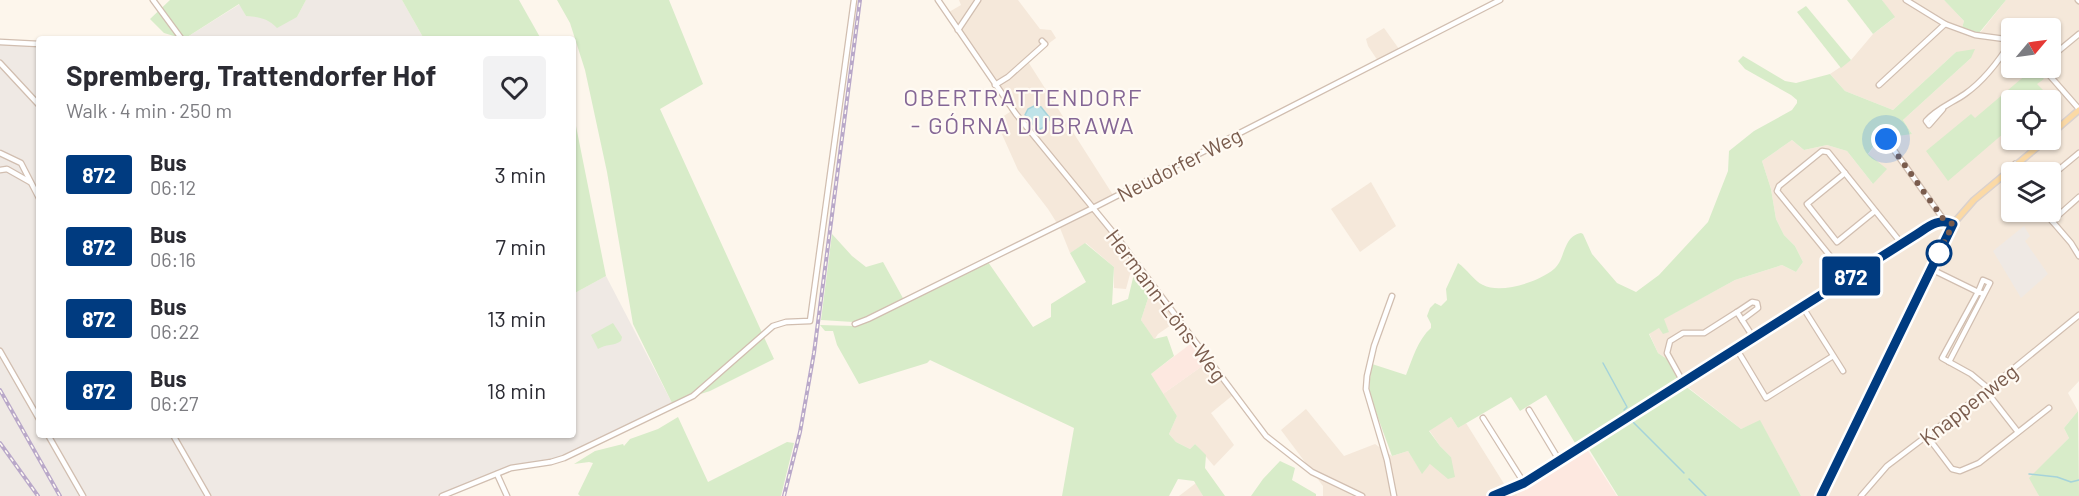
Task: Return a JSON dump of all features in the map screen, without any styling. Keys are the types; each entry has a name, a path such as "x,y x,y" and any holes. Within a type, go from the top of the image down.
{"main road":[{"path":"2061,126 2079,110"},
{"path":"2018,162 2033,150"},
{"path":"1821,496 1953,224 1974,200 2001,176"}],"street":[{"path":"153,0 180,36"},
{"path":"442,496 511,468 564,458 676,405 697,393 773,326 786,322 810,321 854,0"},
{"name":"Hermann-Löns-Weg","path":"938,0 995,85 1035,139 1093,208 1266,436 1312,472 1362,496"},
{"path":"958,30 978,0"},
{"name":"Neudorfer Weg","path":"855,324 1093,208 1500,0"},
{"path":"1906,0 1945,24 1976,34 2001,38"},
{"path":"1879,85 1945,24"},
{"path":"2061,49 2079,34"},
{"path":"995,85 1008,77 1045,44 1042,41"},
{"path":"0,42 36,44"},
{"path":"1943,109 1983,80 2001,56"},
{"path":"0,63 36,102"},
{"path":"2052,78 2079,110"},
{"path":"1886,139 1944,220 1953,224"},
{"path":"1848,278 1778,191 1779,186 1822,151 1828,152 1902,243"},
{"path":"2061,168 2079,153"},
{"path":"1,155 15,158 21,163 36,192"},
{"path":"11,171 15,158"},
{"path":"0,170 11,171 31,183"},
{"path":"1845,173 1807,204 1837,242 1875,211"},
{"path":"2061,212 2079,197"},
{"path":"1493,496 1524,483 1902,243 1944,220"},
{"path":"2054,222 2072,243 2079,256"},
{"path":"1931,268 1984,294"},
{"path":"1949,362 1990,283 1983,280 1942,358 1949,362 1971,374 1988,390 2018,432"},
{"path":"1392,296 1374,346 1366,389 1387,460 1394,496"},
{"path":"1683,382 1667,353 1670,341 1683,333 1704,333 1752,302 1757,303 1758,309 1742,320"},
{"path":"1802,306 1843,371"},
{"path":"1737,312 1753,337"},
{"name":"Knappenweg","path":"1861,496 1887,466 1988,390 2079,315"},
{"path":"1965,316 1972,320"},
{"path":"1949,347 1956,350"},
{"path":"1736,348 1766,398 1833,356"},
{"path":"0,351 36,414"},
{"path":"1927,436 1952,470 1960,471 1980,463 2049,408"},
{"path":"1529,410 1558,460"},
{"path":"1483,418 1524,483"},
{"path":"50,438 83,496"},
{"path":"175,438 208,496"},
{"path":"497,474 507,496"},
{"path":"1510,489 1513,496"}],"shaded area":[{"path":"306,0 402,0 422,36 189,36 240,4 246,16 263,17 271,22 297,17"},
{"path":"959,0 1018,0 1040,29 1051,30 1056,38 1027,60 1113,195 1090,208 1133,263 1126,289 1114,288 1114,267 1086,243 1070,253 1060,228 1018,170 996,121 1016,108 949,12 961,5"},
{"path":"1882,0 1905,0 1949,29 1976,38 2006,0 2079,0 2079,381 2068,393 2078,411 2064,428 2069,438 2030,478 2039,496 1801,496 1760,421 1741,429 1680,381 1667,359 1658,353 1649,333 1659,328 1669,332 1663,319 1735,280 1782,265 1796,272 1803,262 1776,219 1771,189 1762,161 1792,140 1804,150 1827,145 1847,151 1873,184 1868,155 1886,128 1912,134 1903,120 1971,58 1956,52 1893,110 1845,91 1830,74 1851,60 1873,34 1894,18"},
{"path":"1907,0 1944,0 1964,21 1962,28 1946,23"},
{"path":"1384,28 1399,49 1378,61 1366,39"},
{"path":"0,44 36,47 36,438 576,438 576,292 606,276 672,403 564,456 511,467 437,496 0,496"},
{"path":"1371,182 1396,226 1360,252 1331,209"},
{"path":"2024,226 2030,236 2025,241 2048,274 2021,298 1993,251"},
{"path":"1152,286 1177,321 1158,334 1154,340 1141,320"},
{"path":"1193,342 1208,362 1163,394 1151,374"},
{"path":"1208,362 1233,395 1211,413 1234,445 1214,466 1195,444 1190,449 1176,442 1169,434 1177,416 1163,394"},
{"path":"1306,409 1344,456 1375,444 1392,456 1408,451 1422,473 1430,464 1451,457 1429,430 1451,417 1458,428 1466,423 1506,487 1515,490 1518,496 1323,496 1323,486 1281,430"},
{"path":"1585,446 1617,496 1518,496 1515,490"},
{"path":"1196,483 1203,496 1179,496"}],"green space":[{"path":"170,0 306,0 297,17 277,28 263,19 246,16 239,4 189,36 164,33 150,19"},
{"path":"402,0 519,0 539,36 422,36"},
{"path":"557,0 669,0 703,84 660,109 774,359 710,391 672,403 633,324 607,172 585,70 570,23"},
{"path":"1847,0 1882,0 1895,17 1873,34"},
{"path":"1944,0 2006,0 1979,33 1962,28 1964,21"},
{"path":"1806,6 1851,60 1841,68 1797,12"},
{"path":"1975,49 1971,58 1903,120 1912,134 1898,136 1886,129 1868,154 1887,169 1873,184 1847,151 1827,145 1804,150 1792,140 1762,161 1771,189 1776,219 1803,262 1796,272 1782,265 1735,280 1664,319 1669,332 1663,334 1659,328 1649,334 1658,353 1667,359 1680,381 1575,443 1546,395 1520,411 1511,397 1458,428 1451,417 1429,431 1451,457 1455,477 1448,479 1430,464 1422,474 1408,451 1392,456 1369,393 1372,364 1406,375 1419,344 1431,328 1427,316 1430,308 1435,303 1441,306 1447,300 1446,289 1458,263 1483,285 1500,288 1520,285 1554,269 1561,260 1570,239 1581,233 1592,254 1617,283 1636,292 1659,275 1708,222 1728,171 1729,151 1754,131 1792,110 1797,103 1791,95 1745,69 1738,61 1743,56 1785,81 1796,83 1830,74 1845,91 1893,110 1956,52"},
{"path":"2022,78 2044,79 2037,84 2043,90 2008,90"},
{"path":"2001,96 2001,136 1948,181 1926,151 1971,114 1975,118"},
{"path":"576,126 606,276 576,292"},
{"path":"832,234 852,256 866,267 883,262 904,300 853,322 821,320"},
{"path":"1085,243 1114,267 1112,305 1128,299 1136,265 1152,286 1141,320 1154,339 1167,336 1174,356 1151,374 1177,416 1169,434 1176,442 1190,449 1195,444 1206,455 1205,468 1225,496 1203,496 1194,481 1178,479 1169,496 1062,496 1074,428 930,360 927,363 859,384 837,345 833,331 825,331 820,325 854,326 864,323 988,262 1033,327 1051,317 1051,304 1086,282 1070,253"},
{"path":"613,323 622,337 621,341 598,349 591,335"},
{"path":"1684,385 1741,429 1760,420 1801,496 1618,496 1587,446"},
{"path":"2078,411 2079,496 2039,496 2029,478 2069,438 2064,428"},
{"path":"678,417 708,482 787,442 794,443 781,496 580,496 578,494 593,463 574,464 595,451 623,444 624,446 630,439 658,429"},
{"path":"1280,461 1295,468 1292,480 1316,496 1251,496"}],"water":[{"path":"1034,106 1041,107 1049,117 1046,125 1038,130 1025,115 1028,109"}],"waterway":[{"path":"1603,363 1627,407 1624,410"},
{"path":"1631,420 1684,473"},
{"path":"2029,474 2057,477 2071,482 2079,480"},
{"path":"1689,479 1706,496"}],"railway":[{"path":"784,496 800,432 814,353 860,0"},
{"path":"0,390 60,496"},
{"path":"0,443 38,496"}],"bus line":[{"name":"872","path":"1493,496 1524,483 1939,221 1951,222 1953,224 1821,496"}],"district":[{"name":"OBERTRATTENDORF - GÓRNA DUBRAWA","path":"1023,110"}],"route":[{"path":"1886,139 1944,220 1953,224 1939,253"}]}
